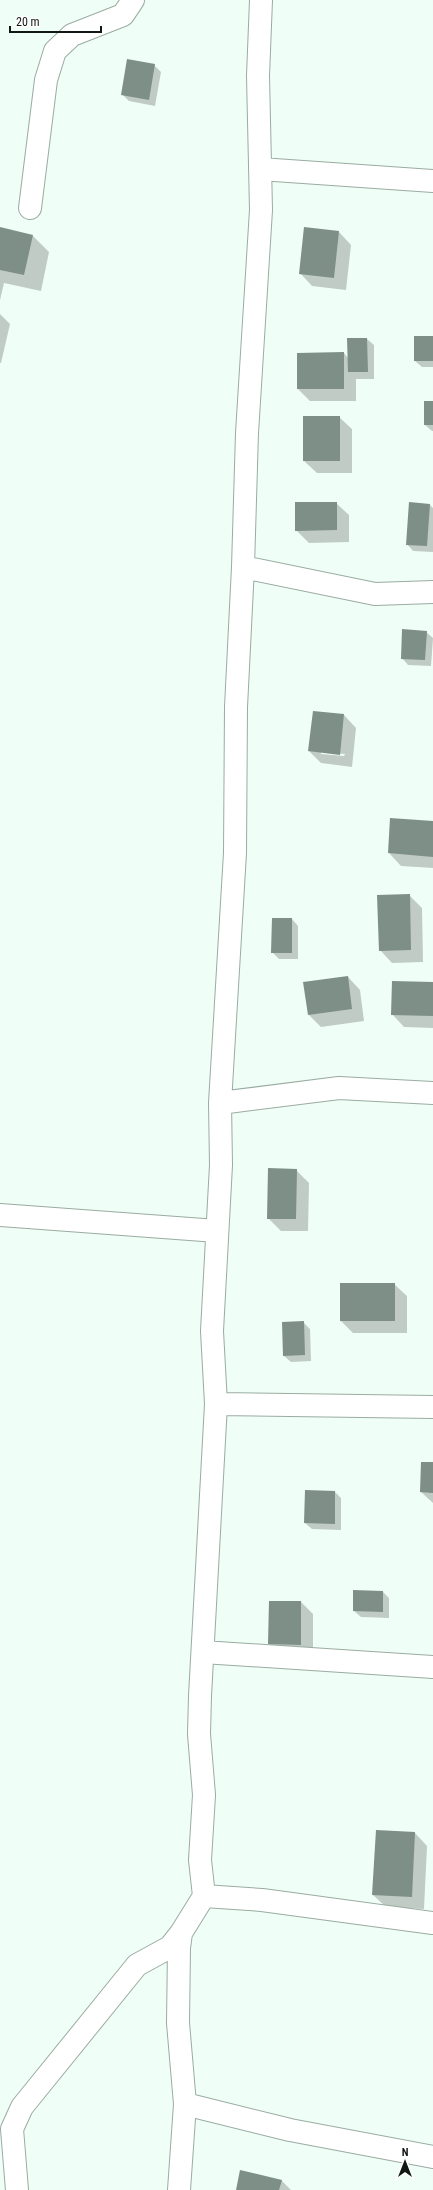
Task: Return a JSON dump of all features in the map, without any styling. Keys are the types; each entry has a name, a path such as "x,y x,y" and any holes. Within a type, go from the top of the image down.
{"street":[{"path":"30,208 46,80 55,51 72,35 123,15 133,0"},
{"path":"17,2190 12,2129 22,2108 137,1965 170,1947 182,1933 204,1896 200,1860 204,1795 199,1734 216,1404 212,1331 221,1165 220,1103 235,854 236,707 243,567 247,433 261,210 258,76 261,0"},
{"path":"260,169 433,181"},
{"path":"243,567 375,594 433,592"},
{"path":"220,1103 339,1088 433,1094"},
{"path":"0,1215 217,1231"},
{"path":"216,1404 433,1407"},
{"path":"203,1652 433,1667"},
{"path":"204,1896 262,1900 433,1923"},
{"path":"179,2190 185,2104 178,2023 179,1948 182,1933"},
{"path":"185,2104 290,2130 433,2157"}],"building":[{"path":"127,59 155,64 149,100 121,95"},
{"path":"0,227 33,235 24,275 0,270"},
{"path":"304,227 339,231 334,278 299,274"},
{"path":"414,336 433,336 433,361 414,361"},
{"path":"347,338 367,338 368,372 348,372"},
{"path":"344,352 344,389 297,389 297,353"},
{"path":"424,401 433,401 433,425 424,425"},
{"path":"303,416 340,416 340,461 303,461"},
{"path":"295,502 337,502 337,530 295,531"},
{"path":"409,502 430,504 427,546 406,545"},
{"path":"402,629 427,631 425,660 401,659"},
{"path":"313,711 344,714 340,755 308,751"},
{"path":"390,818 433,821 433,857 388,853"},
{"path":"410,894 411,950 379,951 377,895"},
{"path":"272,918 292,918 292,953 271,953"},
{"path":"348,976 352,1009 308,1015 303,982"},
{"path":"392,981 433,982 433,1016 391,1015"},
{"path":"268,1168 297,1169 296,1219 267,1219"},
{"path":"340,1283 395,1283 395,1321 340,1321"},
{"path":"304,1321 305,1355 283,1356 282,1322"},
{"path":"421,1462 433,1462 433,1493 420,1492"},
{"path":"305,1490 335,1491 335,1524 304,1523"},
{"path":"353,1590 383,1591 383,1612 353,1611"},
{"path":"269,1601 301,1601 301,1645 268,1644"},
{"path":"376,1830 415,1832 412,1897 372,1895"},
{"path":"240,2170 282,2180 279,2190 236,2190"}]}
